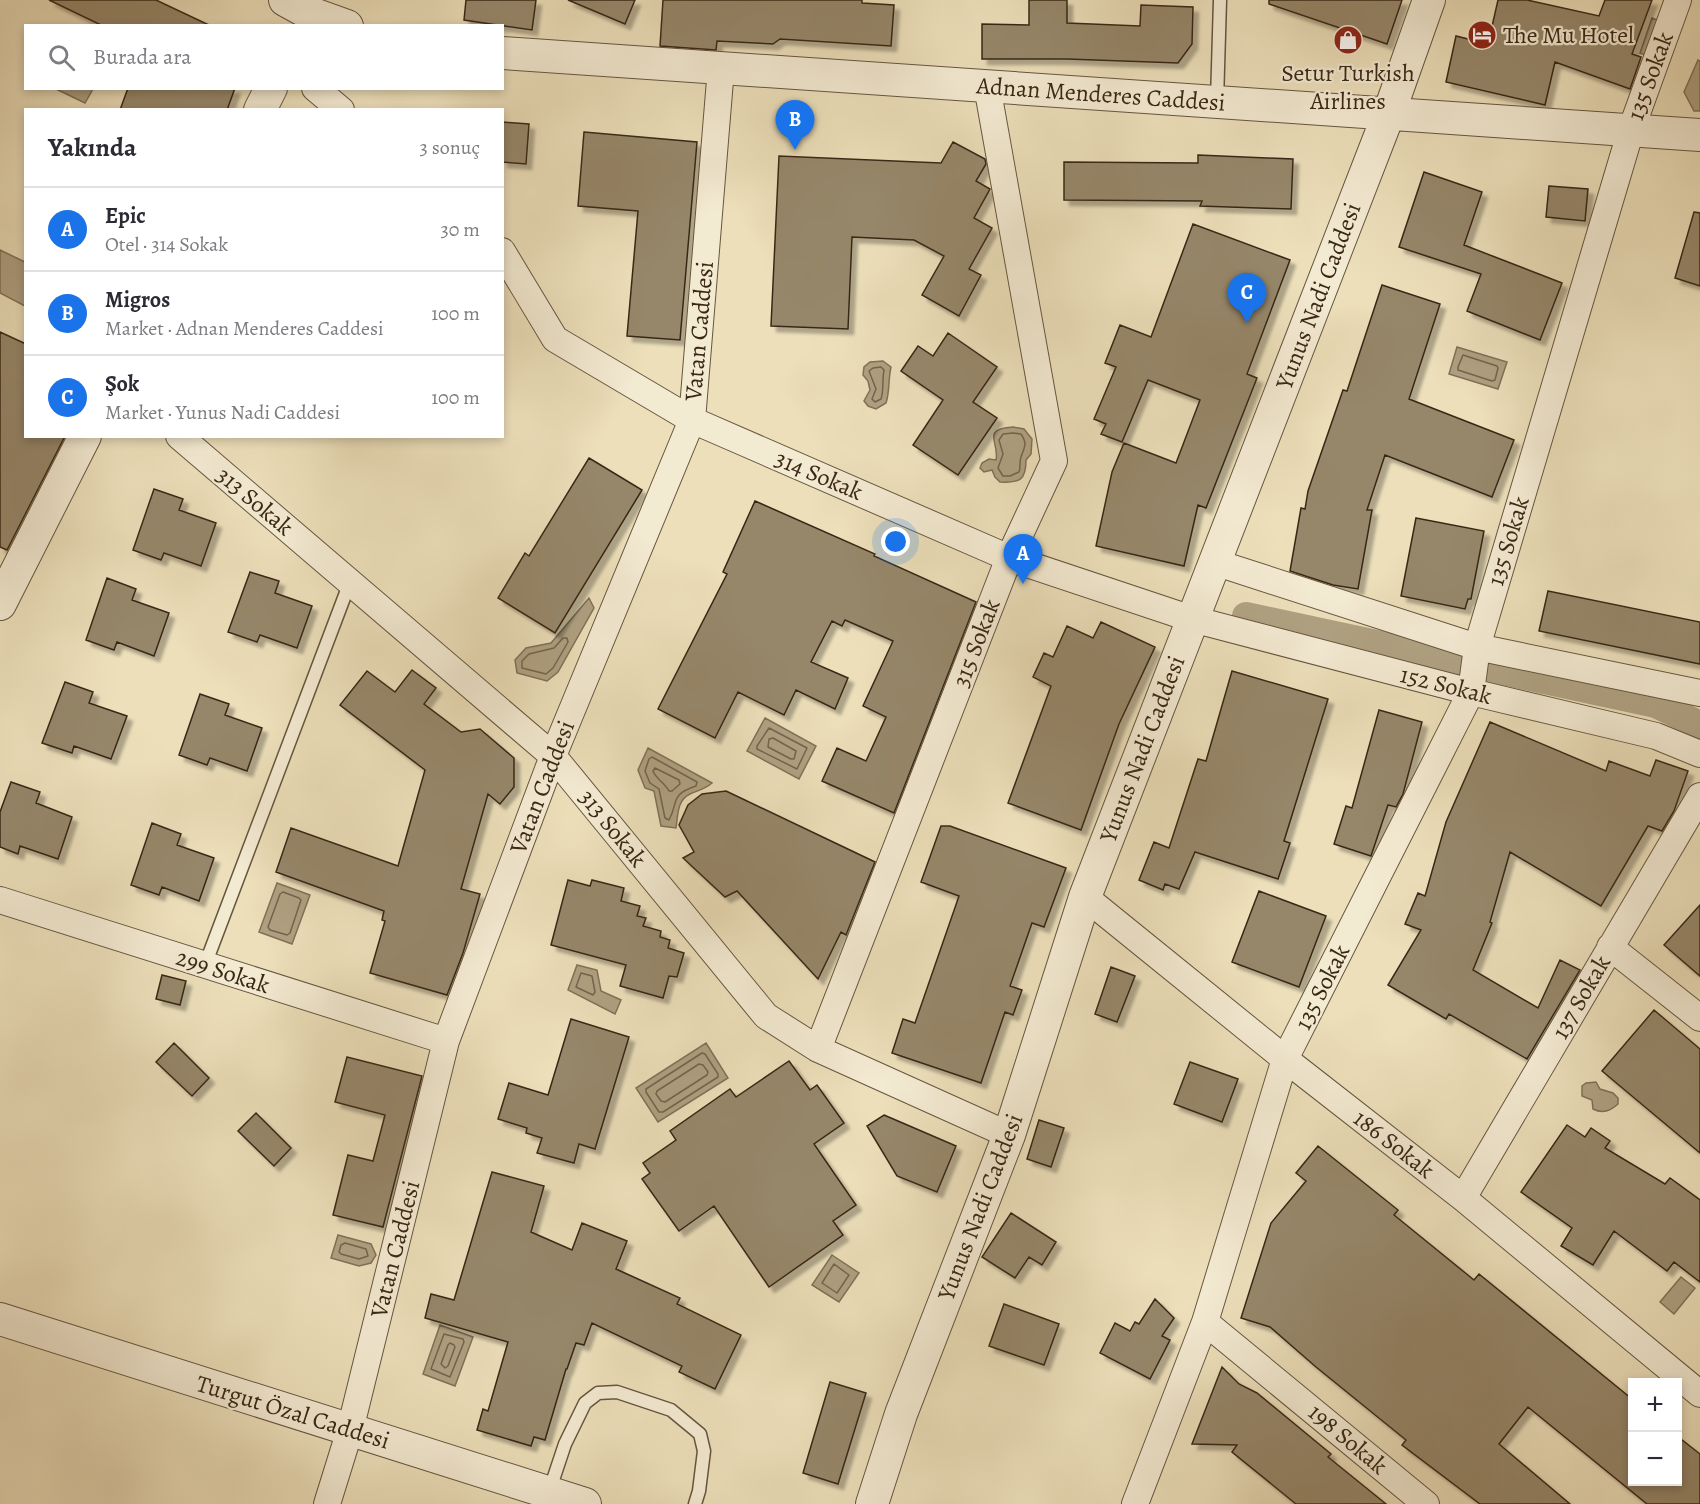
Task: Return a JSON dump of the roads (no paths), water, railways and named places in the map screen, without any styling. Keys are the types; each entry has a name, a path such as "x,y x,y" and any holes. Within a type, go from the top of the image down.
{"street":[{"name":"Yunus Nadi Caddesi","path":"872,1504 901,1414 1009,1135 1085,897 1389,113 1430,0"},
{"name":"135 Sokak","path":"1135,1504 1205,1322 1285,1059 1474,668 1631,130 1678,0"},
{"path":"300,9 341,24"},
{"name":"Adnan Menderes Caddesi","path":"504,53 1700,135"},
{"name":"Vatan Caddesi","path":"327,1504 350,1430 446,1041 553,756 692,420 721,68"},
{"name":"315 Sokak","path":"819,1049 1009,558 1054,461 987,86"},
{"path":"261,108 270,90"},
{"path":"317,90 339,108"},
{"name":"314 Sokak","path":"504,254 555,339 692,420 1009,558 1192,620"},
{"path":"0,604 84,438"},
{"name":"313 Sokak","path":"181,438 553,756 766,1016 819,1049 1009,1135"},
{"name":"152 Sokak","path":"1214,562 1474,668 1700,754"},
{"name":"152 Sokak","path":"1192,620 1474,668 1700,693"},
{"name":"137 Sokak","path":"1463,1198 1700,796"},
{"name":"186 Sokak","path":"1085,897 1285,1059 1463,1198 1700,1394"},
{"name":"299 Sokak","path":"0,900 446,1041"},
{"path":"1610,947 1700,1018"},
{"name":"Turgut Özal Caddesi","path":"0,1319 564,1499"},
{"name":"198 Sokak","path":"1205,1322 1426,1504"}],"lane":[{"path":"1217,102 1220,0"},
{"path":"205,965 350,582"},
{"path":"564,1499 565,1444 585,1403 598,1393 617,1392 671,1410 700,1434 704,1451 695,1504"}],"water":[{"path":"1652,18 1663,22 1645,55 1640,53"},
{"path":"1698,60 1700,61 1700,111 1694,111 1684,92"},
{"path":"58,90 92,90 85,103"},
{"path":"0,250 24,262 24,305 0,293"},
{"path":"1457,347 1507,362 1498,389 1449,374"},
{"path":"883,361 891,367 888,394 886,403 876,409 868,406 864,401 870,390 868,381 863,375 864,367 870,362"},
{"path":"1003,428 1024,429 1032,439 1031,454 1026,460 1025,472 1020,479 1000,482 992,470 984,472 980,468 982,463 989,459 996,460 994,434"},
{"path":"589,598 594,608 558,672 547,681 517,673 515,660 526,648 551,643"},
{"path":"765,718 816,746 799,779 747,751"},
{"path":"648,748 712,783 683,800 679,808 676,828 661,826 654,791 645,788 638,770"},
{"path":"277,883 310,895 292,944 259,932"},
{"path":"577,965 597,970 601,991 621,1000 615,1014 568,990"},
{"path":"706,1043 728,1078 658,1122 636,1088"},
{"path":"1596,1082 1600,1089 1613,1093 1618,1098 1618,1104 1606,1111 1593,1109 1592,1100 1582,1096 1582,1086"},
{"path":"338,1235 371,1244 376,1255 371,1263 359,1266 331,1258"},
{"path":"832,1255 859,1273 839,1302 812,1285"},
{"path":"1681,1277 1695,1288 1674,1314 1660,1302"},
{"path":"440,1325 473,1337 455,1386 423,1374"}],"waterway":[{"path":"1246,616 1656,704 1700,725"}],"place":[{"name":"The Mu Hotel","path":"1482,35"},
{"name":"Setur Turkish Airlines","path":"1348,40"},
{"name":"Migros","path":"795,150"},
{"name":"Şok","path":"1247,323"},
{"name":"Epic","path":"1023,584"}]}
